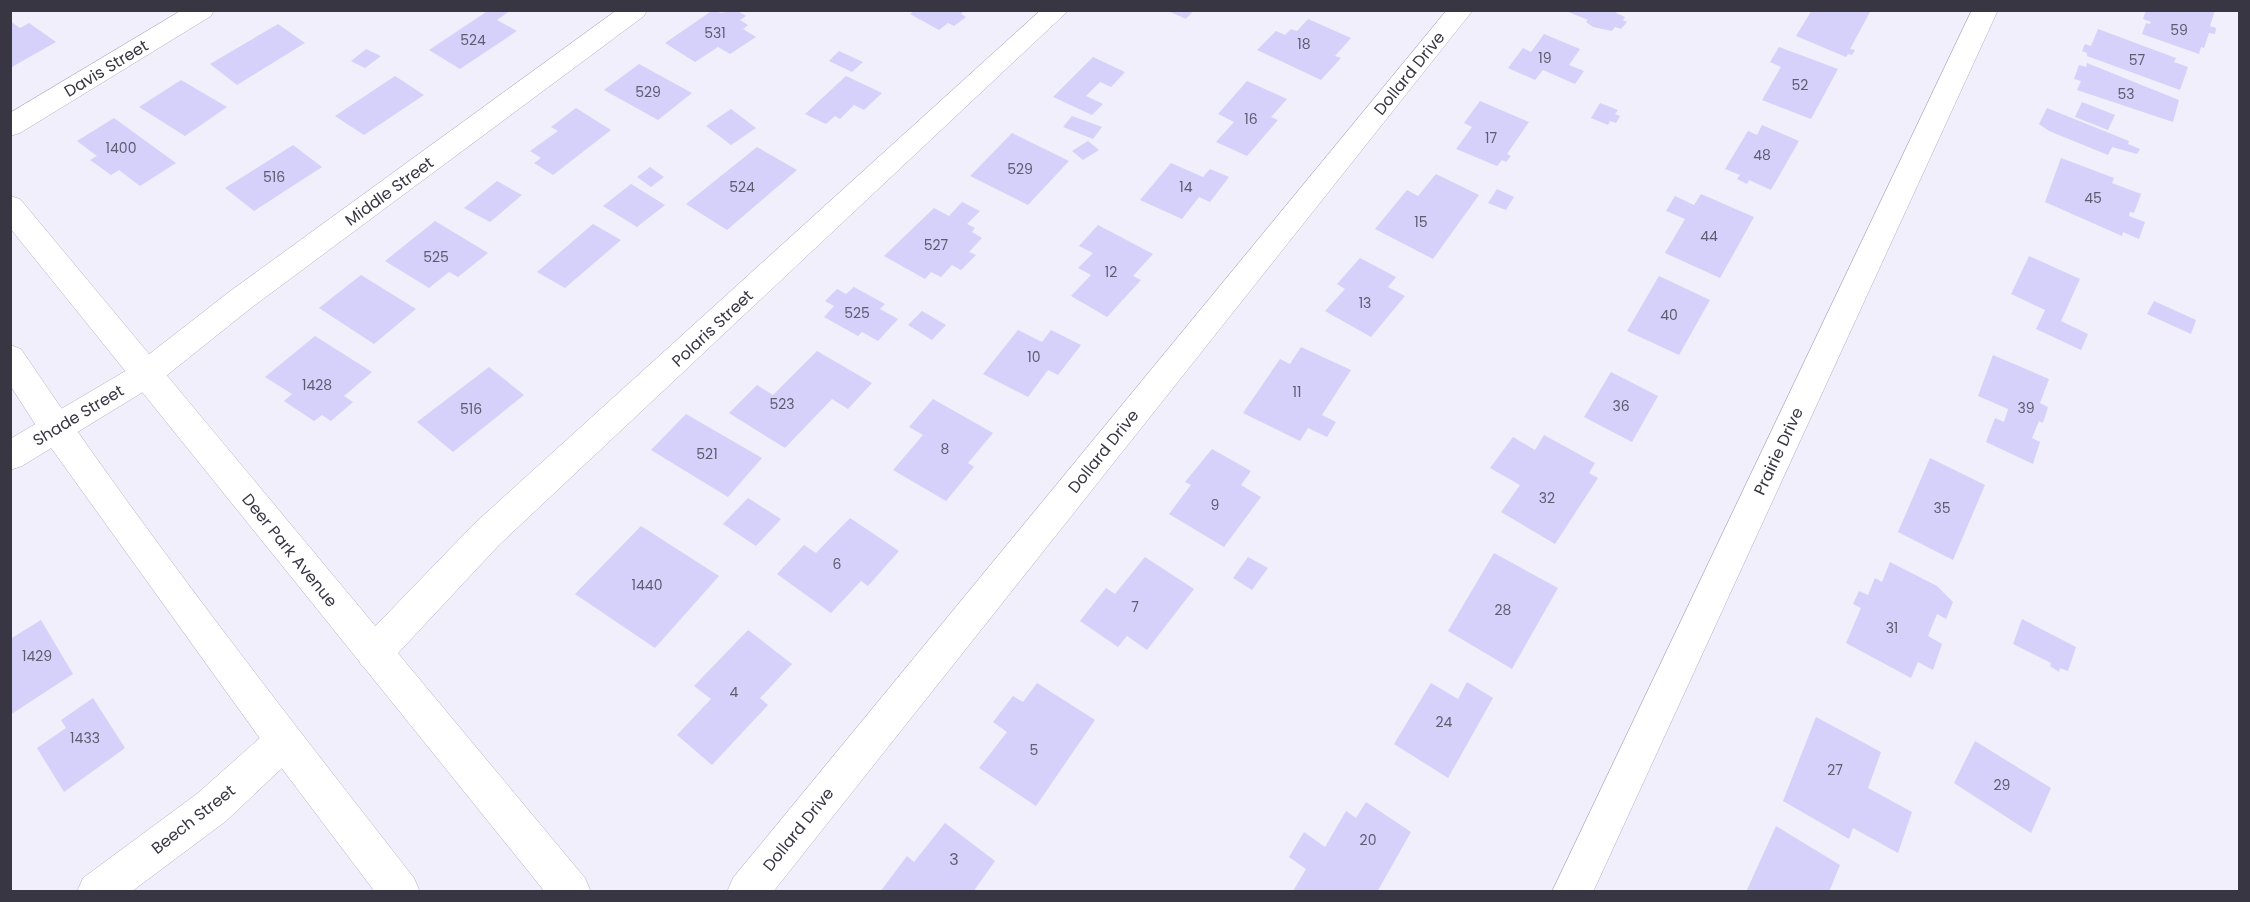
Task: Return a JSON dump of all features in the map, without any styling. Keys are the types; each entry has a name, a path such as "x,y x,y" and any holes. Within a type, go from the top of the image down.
{"street":[{"name":"Davis Street","path":"10,126 201,10"},
{"name":"Middle Street","path":"145,375 240,300 635,10"},
{"name":"Polaris Street","path":"374,652 487,534 1057,10"},
{"name":"Dollard Drive","path":"747,891 1461,10"},
{"name":"Prairie Drive","path":"1572,891 1985,10"},
{"name":"Deer Park Avenue","path":"10,207 145,375 571,891"},
{"path":"10,358 56,428 284,741 400,891"},
{"name":"Shade Street","path":"10,456 145,375"},
{"name":"Beech Street","path":"97,891 212,807 284,741"}],"building":[{"path":"489,10 511,10 497,20 517,31 460,69 429,50"},
{"path":"713,10 721,13 736,10 746,16 740,20 748,25 743,29 756,37 730,54 718,47 695,62 665,43"},
{"path":"915,10 965,10 961,14 966,17 954,26 948,23 939,30 910,14"},
{"path":"1166,10 1194,10 1186,19"},
{"path":"1618,10 1616,13 1625,17 1623,20 1627,22 1621,29 1615,27 1612,31 1593,27 1586,22 1588,20 1566,11"},
{"path":"1812,10 1871,10 1850,49 1855,50 1852,55 1848,54 1846,57 1796,36"},
{"path":"2146,10 2215,10 2210,26 2216,28 2215,34 2209,33 2204,48 2201,47 2199,54 2142,34 2146,23 2151,22 2143,19"},
{"path":"1308,19 1351,38 1335,56 1341,58 1321,80 1257,50 1276,31 1285,35 1291,29 1297,31"},
{"path":"10,21 20,28 29,23 56,42 10,68"},
{"path":"278,24 305,43 237,85 210,64"},
{"path":"2098,29 2176,58 2174,62 2188,67 2180,90 2087,56 2087,53 2082,51 2085,44 2091,46"},
{"path":"1544,34 1580,49 1569,65 1584,71 1575,84 1543,70 1535,80 1508,68 1523,48 1531,52"},
{"path":"1779,47 1838,69 1811,119 1762,100 1781,67 1770,62"},
{"path":"366,49 381,56 365,68 351,61"},
{"path":"839,51 863,62 852,72 829,61"},
{"path":"1093,57 1125,72 1111,87 1100,82 1086,96 1103,104 1092,115 1053,97"},
{"path":"2087,63 2179,100 2173,122 2077,90 2081,81 2074,79 2079,65 2086,67"},
{"path":"639,64 692,93 658,120 604,90"},
{"path":"395,76 424,95 364,135 335,116"},
{"path":"846,76 882,93 864,110 854,105 840,119 835,116 826,124 805,114"},
{"path":"181,80 227,107 185,136 139,107"},
{"path":"1247,81 1287,99 1271,117 1278,120 1247,156 1216,142 1234,122 1218,114"},
{"path":"1480,101 1529,122 1507,154 1511,156 1506,162 1502,160 1497,166 1456,149 1472,127 1464,123"},
{"path":"2082,102 2115,115 2108,130 2075,117"},
{"path":"1600,103 1618,110 1615,114 1620,116 1616,123 1610,121 1608,125 1591,118"},
{"path":"576,108 611,130 553,175 534,163 541,158 530,151 558,131 551,127"},
{"path":"2047,108 2129,141 2128,144 2140,149 2137,154 2112,147 2108,155 2049,131 2039,124"},
{"path":"731,109 756,128 731,145 706,126"},
{"path":"1072,116 1102,127 1093,139 1063,127"},
{"path":"114,118 176,163 140,186 119,170 111,175 90,160 97,156 77,141"},
{"path":"1762,125 1799,141 1771,190 1749,180 1747,184 1737,179 1740,175 1725,169 1748,131 1757,135"},
{"path":"1012,133 1069,161 1028,205 970,176"},
{"path":"1088,141 1099,150 1083,160 1072,151"},
{"path":"293,145 322,167 254,211 225,188"},
{"path":"757,147 797,170 727,230 686,204"},
{"path":"2061,158 2114,178 2112,183 2141,194 2134,213 2130,212 2129,216 2145,222 2139,239 2123,232 2122,236 2045,202"},
{"path":"1171,163 1203,177 1210,169 1229,177 1210,202 1199,197 1182,219 1140,200"},
{"path":"650,167 664,177 651,187 637,177"},
{"path":"1436,174 1479,195 1433,259 1375,229 1407,190 1418,196"},
{"path":"497,181 522,195 490,222 464,208"},
{"path":"631,184 665,205 637,227 603,206"},
{"path":"1497,189 1514,197 1506,210 1488,203"},
{"path":"1701,194 1754,217 1720,278 1665,253 1685,219 1666,211 1675,196 1694,205"},
{"path":"962,202 980,211 967,224 975,228 972,232 982,238 969,252 976,255 961,270 952,265 941,277 931,272 925,279 884,256 934,208 949,216"},
{"path":"435,221 488,253 458,277 449,272 429,288 385,261"},
{"path":"593,224 621,240 565,288 537,272"},
{"path":"1098,225 1153,254 1133,276 1141,280 1107,317 1071,296 1091,275 1078,268 1093,253 1079,246"},
{"path":"2029,256 2080,279 2061,321 2088,334 2081,350 2036,329 2045,310 2011,294"},
{"path":"1360,258 1396,277 1388,287 1405,296 1371,337 1325,311 1345,289 1337,284"},
{"path":"361,275 416,309 374,344 319,308"},
{"path":"1659,276 1710,300 1679,355 1627,331"},
{"path":"854,287 885,304 880,309 898,319 878,341 862,332 858,336 824,317 834,306 825,301 837,289 846,294"},
{"path":"2154,301 2196,320 2191,334 2147,314"},
{"path":"922,311 946,325 932,340 908,325"},
{"path":"1018,330 1042,342 1051,330 1081,345 1058,375 1048,370 1028,397 983,374"},
{"path":"315,336 372,372 344,396 353,402 331,421 322,415 314,421 284,401 292,394 265,377"},
{"path":"1301,347 1351,370 1322,415 1336,422 1327,437 1308,428 1300,441 1243,413 1280,359 1290,364"},
{"path":"817,351 872,383 848,409 832,399 785,448 729,413 757,385 773,395"},
{"path":"1993,355 2049,379 2040,403 2048,407 2043,423 2039,421 2032,438 2040,442 2033,464 1986,442 1995,418 2004,422 2008,409 1978,396"},
{"path":"489,367 524,395 453,452 417,422"},
{"path":"1611,372 1658,396 1632,442 1584,417"},
{"path":"933,399 993,433 968,463 974,467 946,501 893,470 923,435 909,427"},
{"path":"686,414 762,458 728,497 651,450"},
{"path":"1544,435 1595,463 1589,473 1598,478 1555,544 1501,512 1520,485 1490,468 1513,437 1535,450"},
{"path":"1212,449 1251,471 1241,485 1261,497 1224,547 1169,514 1191,485 1185,482"},
{"path":"1930,458 1985,485 1953,560 1898,532"},
{"path":"748,498 781,519 756,546 723,524"},
{"path":"850,518 899,551 868,586 861,581 831,613 777,574 804,545 816,553"},
{"path":"641,526 719,576 655,648 575,594"},
{"path":"1494,553 1558,588 1512,669 1448,631"},
{"path":"1145,557 1194,589 1147,650 1127,636 1118,647 1080,621 1106,588 1115,594"},
{"path":"1248,557 1268,568 1252,590 1233,578"},
{"path":"1890,562 1937,586 1953,602 1946,619 1937,614 1928,636 1942,644 1933,670 1918,662 1911,678 1846,643 1861,608 1853,604 1859,591 1868,595 1875,578 1882,582"},
{"path":"2022,619 2076,647 2068,671 2060,668 2059,672 2050,666 2051,663 2013,644"},
{"path":"41,620 73,674 10,715 10,639"},
{"path":"748,630 792,664 760,698 768,705 712,765 677,735 711,699 694,686"},
{"path":"1467,682 1493,698 1448,778 1394,744 1431,683 1458,699"},
{"path":"1037,683 1095,720 1036,806 979,768 1007,732 993,722 1013,696 1023,702"},
{"path":"93,698 125,748 64,792 37,748 66,728 61,720"},
{"path":"1816,717 1881,752 1868,788 1912,812 1898,853 1853,828 1849,839 1783,801"},
{"path":"1975,741 2051,788 2031,833 1954,783"},
{"path":"1366,802 1411,832 1377,892 1293,891 1306,869 1289,857 1304,832 1325,847 1346,811 1356,818"},
{"path":"945,823 995,861 973,892 880,892 907,856 914,862"},
{"path":"1776,826 1840,865 1829,892 1746,892"}]}
